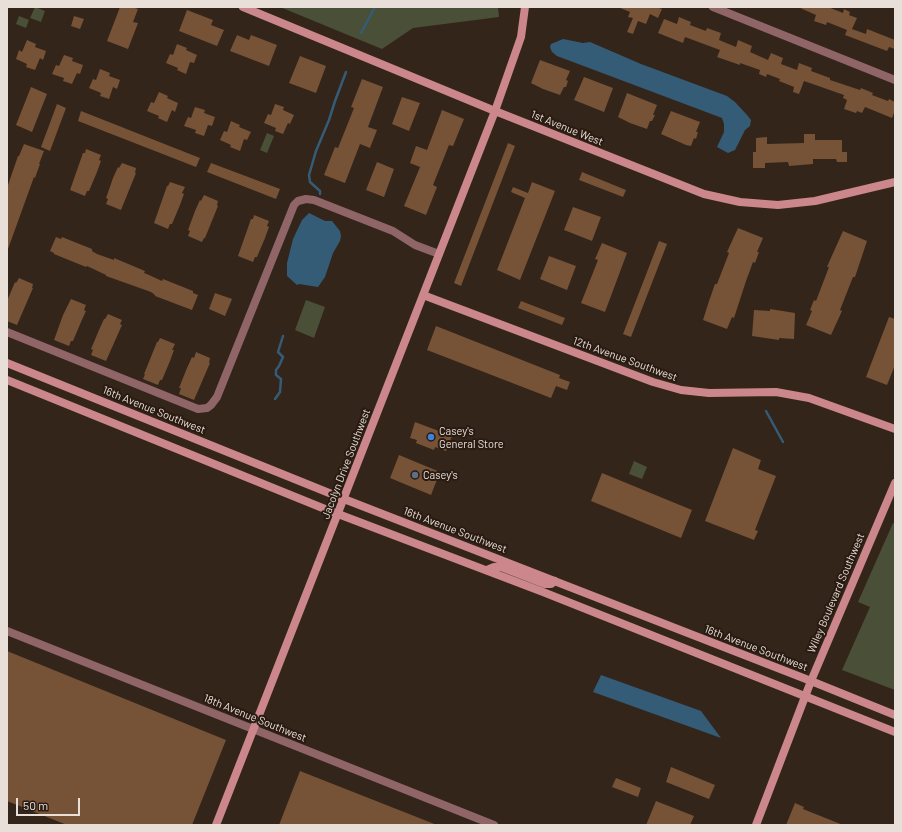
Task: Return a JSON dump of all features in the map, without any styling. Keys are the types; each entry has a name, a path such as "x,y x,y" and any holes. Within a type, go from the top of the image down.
{"street":[{"name":"1st Avenue West","path":"243,7 495,111 704,194 740,202 778,205 815,200 895,182"},
{"name":"Jacolyn Drive Southwest","path":"216,825 495,111 521,37 525,7"},
{"path":"713,7 895,80"},
{"path":"7,332 198,410 207,408 217,397 294,205 298,201 306,199 314,200 393,231 415,245 440,254"},
{"name":"12th Avenue Southwest","path":"423,295 653,382 681,390 709,393 776,392 809,398 895,429"},
{"name":"16th Avenue Southwest","path":"7,363 344,499 895,715"},
{"path":"7,380 338,514 487,570 895,732"},
{"name":"Wiley Boulevard Southwest","path":"756,825 811,681 895,483"},
{"path":"487,570 501,567 545,584 551,584 556,581"},
{"name":"18th Avenue Southwest","path":"7,631 494,825"}],"green space":[{"path":"35,7 45,11 41,22 30,18"},
{"path":"280,7 498,7 499,17 413,28 382,49"},
{"path":"19,16 29,20 26,28 16,24"},
{"path":"267,133 274,136 267,153 260,150"},
{"path":"306,300 325,307 314,338 295,330"},
{"path":"634,461 647,467 642,479 629,474"},
{"path":"893,523 895,524 895,690 842,670 870,607 858,602"}],"water":[{"path":"563,39 583,43 590,42 641,64 727,96 735,102 751,120 750,126 745,130 735,150 728,153 717,147 724,132 722,118 557,56 552,52 550,47 551,44"},
{"path":"309,213 325,221 332,221 340,231 341,236 340,241 333,253 325,277 318,287 297,285 287,276 287,263 293,239 302,220"},
{"path":"601,675 701,711 721,738 593,692"}],"building":[{"path":"120,7 132,7 138,9 133,22 138,23 128,49 107,41"},
{"path":"618,7 656,7 662,9 658,18 650,14 646,24 638,21 633,34 627,32 633,18 628,17 630,12"},
{"path":"798,7 828,7 843,13 844,9 850,12 849,15 857,18 852,29 866,34 867,29 895,40 895,49 889,47 887,51 845,35 847,30 827,22 826,25 814,21 816,15"},
{"path":"187,10 213,20 211,25 224,30 217,46 179,31"},
{"path":"74,16 84,19 80,29 71,26"},
{"path":"679,17 691,22 690,25 706,31 707,28 721,33 719,40 736,47 738,40 752,46 750,52 768,60 771,53 783,58 781,64 797,70 799,63 812,68 811,71 830,78 830,80 860,90 861,88 873,93 872,95 888,101 889,99 895,102 895,110 892,118 865,107 862,113 857,111 856,113 844,109 847,100 843,98 844,95 804,81 799,94 793,92 794,87 779,81 780,79 767,74 766,77 759,74 760,70 717,57 720,50 685,37 683,43 658,33 664,19 677,24"},
{"path":"237,35 249,40 251,35 277,45 269,66 230,51"},
{"path":"27,40 36,44 35,47 46,51 43,60 40,58 35,70 26,67 27,64 16,59 19,50 22,52"},
{"path":"177,44 187,48 186,50 197,55 194,63 190,62 186,74 177,70 178,68 166,63 170,54 173,55"},
{"path":"64,55 73,58 72,61 83,65 80,74 77,73 72,84 63,81 64,78 52,74 56,65 59,66"},
{"path":"300,56 326,66 316,93 289,83"},
{"path":"540,60 570,71 566,80 568,81 566,87 564,87 560,95 531,83"},
{"path":"100,69 110,73 109,76 120,80 117,89 113,87 109,99 100,96 101,93 89,88 93,79 96,80"},
{"path":"584,77 613,88 604,112 574,100"},
{"path":"362,79 383,87 368,127 377,130 370,148 360,144 345,183 324,175 335,147 338,148 354,108 351,107"},
{"path":"31,87 47,94 32,132 16,125"},
{"path":"159,92 178,103 175,112 172,110 167,122 158,118 159,116 147,111 151,102 154,103"},
{"path":"627,93 657,105 653,115 655,115 652,121 650,121 647,129 618,117"},
{"path":"402,97 420,103 409,131 392,124"},
{"path":"57,104 66,108 50,151 41,147"},
{"path":"275,104 284,107 283,110 294,115 283,134 275,131 276,128 264,123 268,114 271,115"},
{"path":"195,107 205,110 204,113 215,117 212,126 208,125 204,136 195,133 196,130 184,126 188,117 191,118"},
{"path":"442,110 464,119 453,146 449,145 433,185 437,187 426,215 404,206 420,167 410,163 416,146 427,150"},
{"path":"81,111 200,158 196,167 78,121"},
{"path":"671,111 700,122 696,132 698,132 696,139 694,138 691,146 661,134"},
{"path":"231,121 240,125 239,127 251,132 247,140 244,139 240,151 230,147 231,145 220,140 224,131 227,132"},
{"path":"804,134 815,134 815,140 842,140 842,152 847,152 847,162 837,162 836,159 813,159 813,164 789,166 788,162 765,163 765,168 753,168 753,152 756,152 756,138 767,137 767,144 804,143"},
{"path":"508,143 515,146 461,286 454,283"},
{"path":"24,144 44,151 8,249 7,188 18,156"},
{"path":"86,149 101,155 99,160 101,161 89,191 87,191 85,196 70,190 83,153 85,153"},
{"path":"377,162 394,169 384,197 366,190"},
{"path":"122,163 136,168 136,173 121,210 106,204 108,199 106,198 118,167 119,168"},
{"path":"211,163 280,189 276,199 207,172"},
{"path":"582,172 626,190 623,197 579,180"},
{"path":"170,182 185,187 182,193 184,194 180,205 172,224 170,224 168,229 154,223 167,186"},
{"path":"532,182 555,191 520,280 497,270 525,198 511,192 513,187 528,193"},
{"path":"204,195 218,201 218,206 202,242 188,236 190,231 188,230 200,200 201,201"},
{"path":"573,207 601,217 592,241 564,230"},
{"path":"254,215 269,221 267,226 269,227 257,257 255,257 253,262 238,256 251,219 253,219"},
{"path":"738,228 763,238 757,252 759,252 755,263 753,262 746,281 734,318 732,317 727,329 703,320 715,284 717,284 729,253 727,252"},
{"path":"843,231 867,241 855,277 853,277 840,310 842,311 831,335 806,325 812,311 810,310 814,300 816,301 829,267 827,267"},
{"path":"56,237 61,239 62,237 92,249 92,251 97,254 114,260 114,258 145,271 144,273 162,281 163,279 193,291 193,293 198,295 192,310 155,296 151,292 106,276 87,266 86,267 54,254 50,251"},
{"path":"659,241 667,244 631,337 623,334"},
{"path":"602,243 627,253 605,312 581,303 598,260 595,259"},
{"path":"549,256 576,266 567,290 540,279"},
{"path":"19,278 33,284 33,288 17,325 7,321 7,301 15,282 16,283"},
{"path":"215,293 232,299 225,316 209,309"},
{"path":"71,299 86,305 84,310 86,311 73,341 71,341 69,346 54,340 63,315"},
{"path":"521,301 565,318 562,325 518,308"},
{"path":"770,309 795,313 794,339 779,338 779,340 752,336 754,310 770,311"},
{"path":"108,314 122,320 120,324 122,325 106,361 91,355 93,350 91,349 104,319"},
{"path":"889,317 895,319 895,365 887,385 866,377"},
{"path":"436,326 560,375 559,378 570,382 567,390 556,386 551,398 427,350"},
{"path":"160,338 175,344 170,361 162,380 160,380 158,385 143,379 157,342"},
{"path":"196,352 210,358 210,363 194,400 179,394 181,388 179,388 192,357 194,358"},
{"name":"Casey's General Store","path":"415,422 452,436 446,451 435,447 434,450 416,443 417,440 410,438"},
{"path":"733,448 761,460 758,469 776,476 755,530 758,531 754,540 705,521"},
{"name":"Casey's","path":"399,455 440,472 431,495 390,478"},
{"path":"602,473 692,510 681,538 591,501"},
{"path":"7,651 226,740 192,825 67,825 7,801"},
{"path":"671,767 715,785 709,799 666,782"},
{"path":"300,771 437,825 279,825"},
{"path":"616,778 641,788 638,797 612,787"},
{"path":"656,801 694,816 690,825 646,825"},
{"path":"795,803 804,807 803,809 843,825 786,825"}],"waterway":[{"path":"361,33 375,7"},
{"path":"320,194 320,191 310,182 309,175 316,151 346,72"},
{"path":"275,399 280,392 281,379 276,375 276,370 283,357 278,352 283,336"},
{"path":"766,411 783,442"}],"place":[{"name":"Casey's General Store","path":"431,437"},
{"name":"Casey's","path":"415,475"}]}
